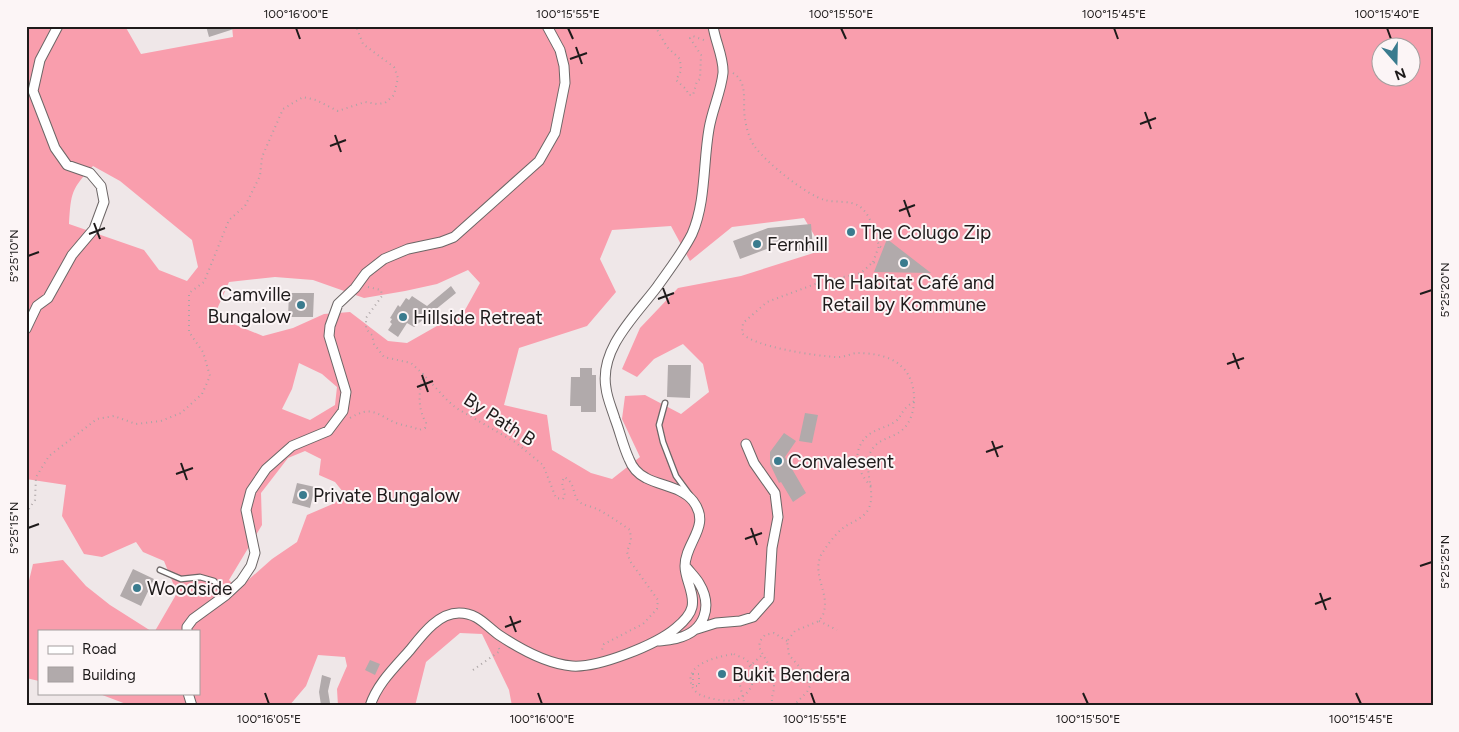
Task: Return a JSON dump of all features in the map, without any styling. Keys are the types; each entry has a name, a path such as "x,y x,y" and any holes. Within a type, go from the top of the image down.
{"street":[{"path":"26,329 36,306 48,298 72,255 94,229 104,202 101,186 90,173 67,165 55,148 33,91 40,60 58,26"},
{"path":"187,630 187,627 193,620 241,581 251,566 255,554 246,510 251,491 266,469 292,446 328,431 343,411 346,392 329,336 330,326 338,304 356,288 366,273 384,259 408,249 441,242 454,237 539,161 555,133 566,83 560,50 547,26"},
{"path":"370,706 377,690 433,624 457,612 482,619 498,635 536,655 563,665 576,666 631,653 674,629 687,617 692,607 692,596 685,566 686,557 700,526 698,510 692,500 685,494 646,479 636,472 629,459 607,393 606,373 608,361 623,329 673,264 691,235 699,216 709,129 721,88 723,70 713,26"},
{"path":"654,641 679,638 698,629 753,617 769,598 772,548 778,518 775,493 754,463 746,444"},
{"path":"685,566 700,584 706,603 704,618 698,629"},
{"path":"188,694 192,706"}],"lane":[{"path":"665,403 659,425 662,442 676,476 692,500"},
{"path":"160,570 181,579 200,577 214,581 226,595"}],"path":[{"path":"26,513 35,500 36,477 49,456 97,419 114,416 136,424 161,421 181,413 202,394 210,376 203,352 189,332 189,293 204,282 229,220 245,206 260,176 262,157 283,110 302,97 316,100 338,111 365,102 376,104 385,102 394,95 398,78 394,67 363,44 356,26"},
{"path":"656,26 667,47 680,59 681,71 676,80 686,89 689,95 693,95 697,80 700,79 701,68 701,55 690,38 693,36 703,41 716,39"},
{"path":"723,70 735,74 741,80 745,101 744,118 754,146 775,170 814,196 825,200 857,204 866,212 879,246 873,262 861,273 818,283 767,302 743,323 742,333 748,338 789,351 838,358 857,353 890,358 902,366 914,386 915,400 912,412 902,431 882,440 872,449 867,460 871,486 869,508 858,520 842,529 826,548 817,566 824,611 819,621 795,631 787,641 789,655 803,671 810,686 807,692 793,706"},
{"path":"879,246 884,248"},
{"path":"873,262 877,264"},
{"path":"346,420 360,412 375,411 399,424 411,426 419,430 425,428 426,423 421,414 418,401 422,374 411,363 384,357 374,344 372,335 366,329 366,318 382,296 380,290 371,287 356,288"},
{"name":"By Path B","path":"422,374 456,408 515,442 543,465 556,498 563,499 565,496 562,484 564,477 566,477 572,483 580,503 602,511 630,530 631,540 627,552 630,561 658,600 657,609 643,624 604,644 598,662"},
{"path":"871,486 863,478 857,464 859,446 871,433 886,428 898,420 904,410 915,400"},
{"path":"819,621 837,630"},
{"path":"473,670 500,651 491,627"},
{"path":"773,706 771,699 774,686 772,672 762,655 759,647 760,641 765,634 774,633 787,641"},
{"path":"692,680 692,689 700,696 732,701 744,697 751,689 754,679 752,667 745,659 734,654 722,656 697,666 692,672 692,680 693,686 699,686 699,674 693,674 692,680"},
{"path":"745,706 738,677 762,655"}],"shaded area":[{"path":"26,26 125,26 141,54 233,37 232,26 1433,26 1433,706 512,706 509,690 482,634 460,633 426,662 415,706 338,706 337,689 347,666 345,657 318,655 306,686 289,706 135,706 100,694 200,694 200,630 156,630 177,593 164,561 143,552 136,542 102,557 84,554 62,516 66,485 26,479","holes":["93,166 120,181 192,240 198,267 187,281 159,270 144,250 69,224 70,205 76,186","804,218 823,250 741,276 678,288 640,328 622,369 637,377 654,359 683,344 703,364 709,392 681,414 645,395 625,396 622,419 640,457 612,479 591,473 552,450 547,415 504,405 519,348 587,326 616,292 600,259 612,230 671,226 690,261 732,227","468,270 480,283 465,310 407,343 388,341 350,312 324,314 293,328 263,336 214,316 229,282 275,277 313,280 364,298 437,284","299,363 322,374 337,387 335,405 310,420 282,409 292,389","305,451 321,459 319,475 335,482 343,492 335,503 307,515 297,542 272,559 238,589 229,580 262,525 261,493 288,458"]},
{"path":"63,560 86,586 110,605 149,630 38,630 38,681 26,678 26,593 33,564"}],"building":[{"path":"206,26 237,26 237,28 209,37"},
{"name":"Fernhill","path":"811,224 813,248 798,250 797,240 783,241 775,246 740,259 733,241 768,228"},
{"path":"887,239 931,273 874,272"},
{"path":"451,286 456,293 414,327 407,323 398,337 388,330 392,324 390,322 392,319 390,318 398,305 400,307 406,298 409,300 412,296 427,306"},
{"name":"Camville Bungalow","path":"289,293 314,293 313,317 288,317"},
{"path":"668,365 691,365 690,398 667,397"},
{"path":"580,368 592,368 592,375 596,375 596,412 581,412 581,406 570,406 571,377 580,377"},
{"path":"805,413 818,415 812,443 799,441"},
{"name":"Convalesent","path":"784,433 796,441 785,457 806,493 793,502 781,482 779,483 770,464 770,452"},
{"name":"Private Bungalow","path":"297,483 315,487 310,508 292,503"},
{"name":"Woodside","path":"133,569 154,579 141,606 120,596"},
{"path":"370,660 380,664 375,675 365,670"},
{"path":"322,675 331,678 328,691 330,703 321,705 319,692"}],"place":[{"name":"The Colugo Zip","path":"851,232"},
{"name":"Fernhill","path":"757,244"},
{"name":"The Habitat Café and Retail by Kommune","path":"904,263"},
{"name":"Camville Bungalow","path":"301,305"},
{"name":"Hillside Retreat","path":"403,317"},
{"name":"Convalesent","path":"778,461"},
{"name":"Private Bungalow","path":"303,495"},
{"name":"Woodside","path":"137,588"},
{"name":"Bukit Bendera","path":"722,674"}]}
